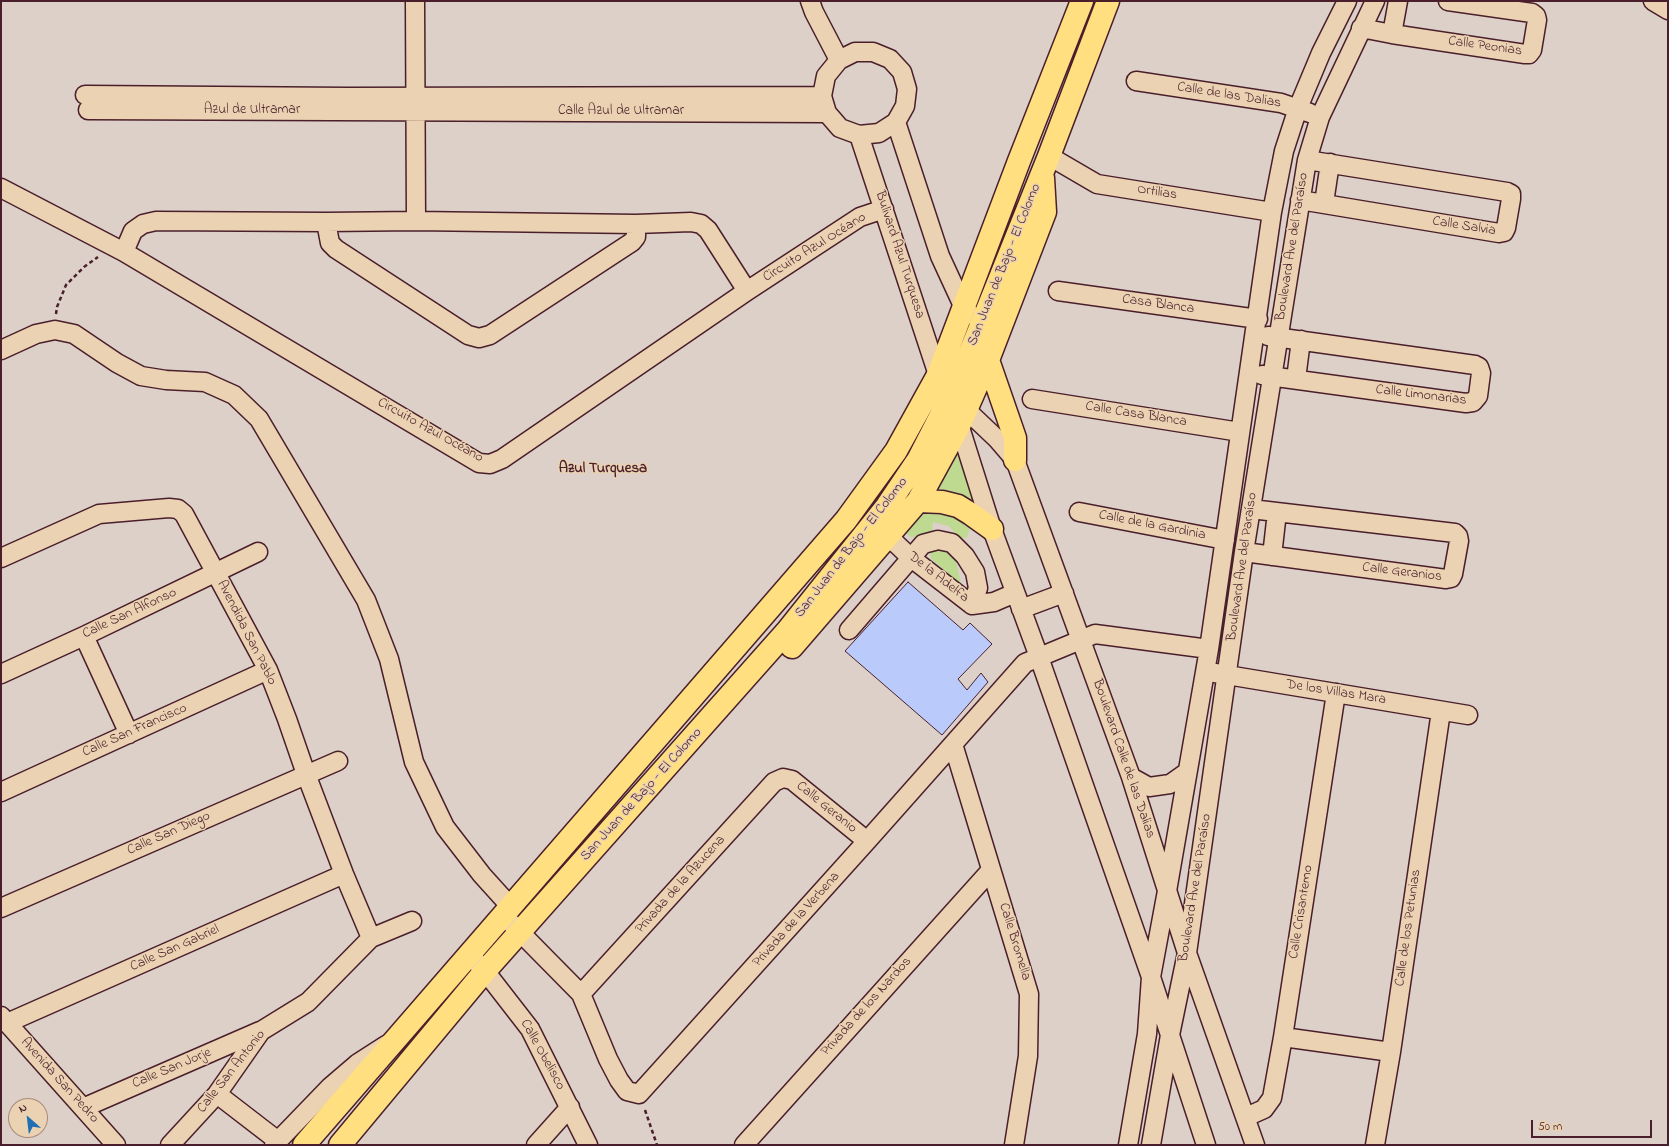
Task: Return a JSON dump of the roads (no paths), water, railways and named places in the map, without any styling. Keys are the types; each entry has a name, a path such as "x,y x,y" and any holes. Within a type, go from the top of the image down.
{"main road":[{"name":"San Juan de Bajo - El Colomo","path":"304,1145 846,520 896,451 938,375 1019,161 1082,1"},
{"name":"San Juan de Bajo - El Colomo","path":"340,1144 487,969 787,631 887,506 918,460 959,410 982,324 1108,1"},
{"path":"657,777 753,690 826,610 918,501 959,410 988,360 1045,212 1046,163"},
{"path":"988,360 1015,438 1015,460"},
{"path":"918,501 942,502 958,506 972,514 992,529"}],"street":[{"path":"415,1 416,221"},
{"path":"810,1 814,12 839,60"},
{"name":"Boulevard Ave del Paraíso","path":"1151,1145 1170,1035 1187,952 1244,552 1307,160 1320,117 1375,1"},
{"path":"1392,34 1398,1"},
{"name":"Calle Peonias","path":"1361,28 1525,54 1529,54 1532,50 1537,20 1536,16 1532,13 1448,1"},
{"path":"1654,1 1668,10"},
{"name":"Boulevard Ave del Paraíso","path":"1128,1145 1147,1034 1151,977 1209,650 1272,212 1284,150 1298,108 1343,2"},
{"path":"855,52 873,52 890,58 902,72 907,89 905,106 896,122 879,133 859,135 840,128 825,105 826,76 839,60 855,52"},
{"name":"Calle de las Dalias","path":"1136,81 1281,103 1320,117"},
{"name":"Azul de Ultramar","path":"348,97 415,104 86,103 348,97"},
{"name":"Calle Azul de Ultramar","path":"415,104 825,105"},
{"path":"896,122 940,256 964,308 982,324"},
{"name":"Bulivard Azul Turquesa","path":"859,135 938,375"},
{"name":"Calle Salvia","path":"1300,200 1499,233 1504,232 1506,228 1511,199 1511,194 1507,192 1307,160"},
{"name":"Ortilias","path":"1046,163 1097,184 1272,212"},
{"path":"1324,203 1330,163"},
{"name":"Circuito Azul Océano","path":"1,188 124,252 479,463 490,464 502,459 747,291 860,217 884,209"},
{"path":"124,252 133,231 143,224 156,221 416,221 636,224 691,222 701,224 708,230 747,291"},
{"path":"326,222 330,243 336,250 468,335 479,338 490,335 632,242 636,237 636,224"},
{"name":"Casa Blanca","path":"1058,291 1256,327"},
{"name":"Calle Limonarias","path":"1250,373 1466,403 1473,402 1478,396 1481,373 1475,364 1279,337 1256,327"},
{"path":"1,350 36,334 55,330 74,334 117,363 141,376 166,380 205,382 234,395 259,419 366,600 389,659 414,762 445,827 482,876 502,916 515,937 581,994"},
{"path":"1296,380 1301,340"},
{"name":"Boulevard Calle de las Dalias","path":"938,375 959,410 992,529 1039,657 1151,977 1206,1145"},
{"name":"Calle Casa Blanca","path":"1032,399 1240,432"},
{"name":"Boulevard Calle de las Dalias","path":"959,410 997,439 1015,460 1131,777 1187,952 1255,1145"},
{"name":"Avendida San Pablo","path":"1,558 98,514 169,508 178,509 184,514 268,670 344,874 371,938"},
{"name":"Calle Geranios","path":"1244,552 1446,580 1451,578 1453,574 1459,541 1458,536 1455,533 1251,510"},
{"name":"Calle de la Gardinia","path":"1079,512 1225,540"},
{"path":"1272,556 1276,512"},
{"name":"De la Adelfa","path":"888,536 910,557 972,605 1018,601 1064,593"},
{"path":"849,630 910,557 923,544 938,540 952,543 965,556 975,572 978,588 972,605"},
{"name":"Calle San Alfonso","path":"1,674 84,636 258,552"},
{"name":"Privada de la Verbena","path":"581,994 608,1059 619,1080 627,1091 639,1094 867,842 1024,663 1095,634 1209,650"},
{"path":"84,636 129,734"},
{"name":"Calle San Francisco","path":"1,792 268,670"},
{"name":"De los Villas Mara","path":"1205,672 1468,715"},
{"name":"Calle Crisantemo","path":"1246,1116 1264,1109 1272,1098 1283,1037 1336,693"},
{"name":"Calle de los Petunias","path":"1375,1145 1391,1052 1442,711"},
{"name":"Calle Bromella","path":"953,744 991,870 1012,932 1029,994 1028,1056 1014,1145"},
{"name":"Calle San Diego","path":"1,908 338,761"},
{"path":"1131,777 1149,787 1170,784 1187,772"},
{"name":"Calle Geranio","path":"783,778 792,780 867,842"},
{"name":"Privada de la Azucena","path":"581,994 774,782 783,778"},
{"name":"Privada de los Nardos","path":"744,1145 991,870"},
{"name":"Calle San Gabriel","path":"4,1020 344,874"},
{"name":"Calle San Antonio","path":"170,1145 217,1094 261,1031 308,1002 371,938 412,921"},
{"path":"1155,957 1166,950 1177,949 1187,952"},
{"name":"Calle Obelisco","path":"470,952 487,969 530,1029 588,1145"},
{"path":"1151,977 1159,985 1168,988 1180,986"},
{"name":"Avenida San Pedro","path":"4,1020 116,1145"},
{"name":"Calle San Jorje","path":"83,1108 261,1031"},
{"path":"1283,1037 1391,1052"},
{"path":"217,1094 276,1143 330,1087 358,1063 395,1040"},
{"path":"536,1145 570,1107"}],"district":[{"name":"Azul Turquesa","path":"603,470"}]}
